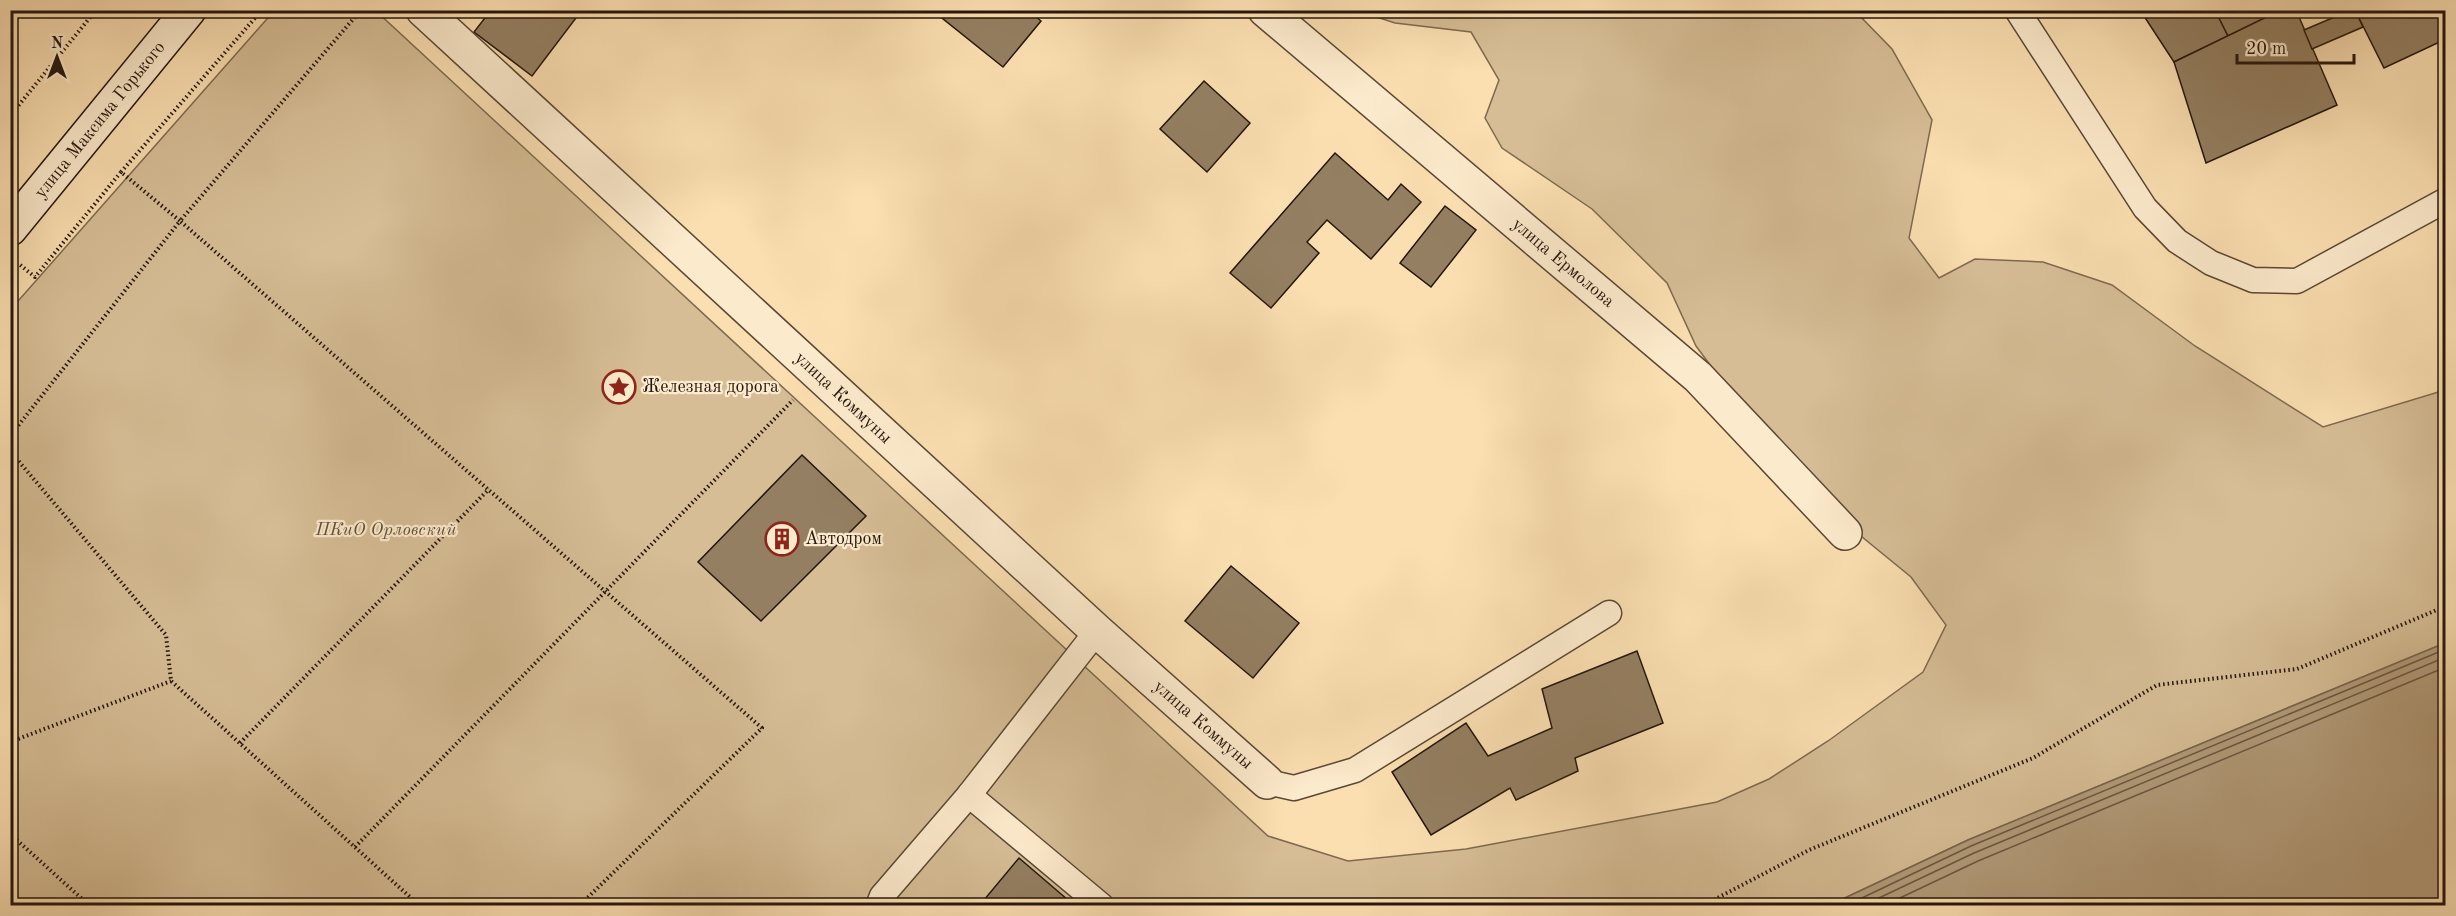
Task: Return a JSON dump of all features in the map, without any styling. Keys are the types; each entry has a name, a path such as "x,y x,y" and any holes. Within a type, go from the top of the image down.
{"street":[{"name":"улица Максима Горького","path":"10,229 189,10"},
{"name":"улица Коммуны","path":"423,10 1097,631 1267,782"},
{"name":"улица Ермолова","path":"1265,10 1698,377 1845,533"}],"lane":[{"path":"2017,10 2145,208 2177,241 2211,263 2253,280 2297,281 2445,200"},
{"path":"1267,782 1294,788 1355,770 1609,612"},
{"path":"878,906 882,896 969,795 1097,631"},
{"path":"969,795 1102,906"}],"path":[{"path":"10,116 96,10"},
{"path":"10,258 35,276 121,172 262,10"},
{"path":"10,436 180,221 362,10"},
{"path":"121,172 762,728 579,906"},
{"path":"355,847 818,374"},
{"path":"10,451 166,635 171,681 420,906"},
{"path":"240,743 489,489"},
{"path":"1702,906 1809,850 2033,758 2157,686 2297,669 2445,606"},
{"path":"10,742 171,681"},
{"path":"10,834 90,906"}],"green space":[{"name":"ПКиО Орловский","path":"274,11 376,11 1268,836 1348,861 1466,849 1717,802 1769,779 1828,741 1923,672 1946,625 1911,577 1801,487 1696,346 1667,283 1592,209 1502,148 1485,118 1499,80 1471,32 1395,23 1358,11 1855,11 1892,49 1932,120 1909,238 1939,278 1975,259 2043,262 2112,285 2195,346 2323,427 2445,390 2445,643 1968,840 1830,905 11,906 11,309"}],"water":[{"path":"2445,643 2445,905 1830,905 1968,840"}],"building":[{"path":"491,10 582,10 532,76 474,32"},
{"path":"948,10 1028,10 1041,21 1003,67 942,18"},
{"path":"2140,10 2215,10 2228,36 2174,62"},
{"path":"2215,10 2281,10 2228,36"},
{"path":"2281,10 2296,10 2337,105 2206,163 2174,62"},
{"path":"2355,10 2363,27 2312,49 2304,30"},
{"path":"2355,10 2445,10 2446,39 2384,68"},
{"path":"1204,81 1250,123 1207,172 1160,129"},
{"path":"1335,153 1388,200 1401,184 1421,202 1371,259 1327,220 1307,242 1319,253 1271,308 1230,273"},
{"path":"1445,206 1476,230 1431,287 1400,263"},
{"name":"Автодром","path":"802,455 866,516 761,621 698,562"},
{"path":"1231,566 1299,623 1253,678 1185,621"},
{"path":"1637,651 1663,723 1575,758 1578,771 1516,800 1510,788 1431,835 1392,772 1466,723 1488,756 1552,728 1542,689"},
{"path":"1019,858 1075,906 979,906"}],"place":[{"name":"Железная дорога","path":"619,387"},
{"name":"Автодром","path":"782,539"}]}
